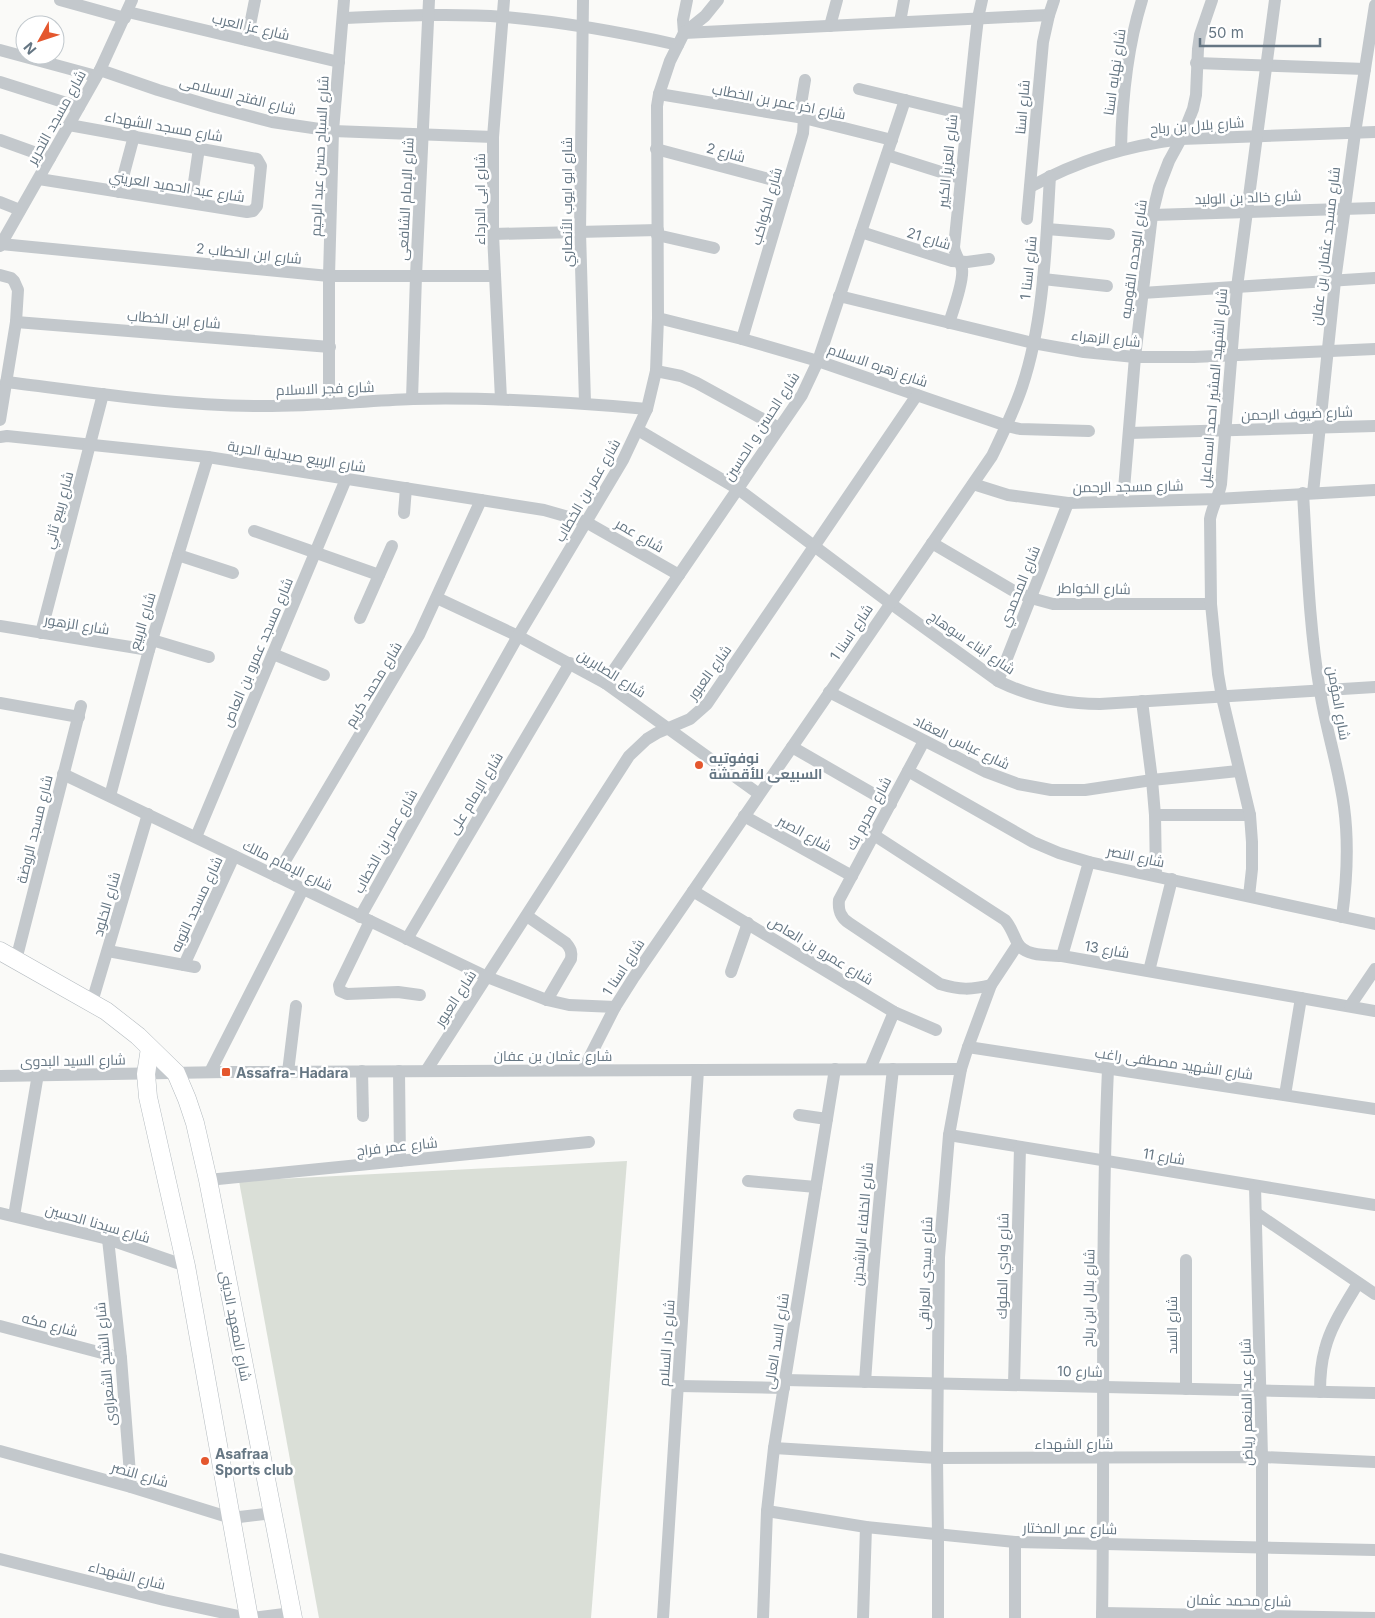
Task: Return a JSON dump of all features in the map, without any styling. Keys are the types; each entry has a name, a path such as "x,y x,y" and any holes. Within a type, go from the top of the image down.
{"street":[{"name":"شارع عز العرب","path":"60,0 128,10 339,62"},
{"path":"247,40 255,0"},
{"name":"شارع السباح حسن عبد الرحيم","path":"329,404 329,276 333,132 344,0"},
{"name":"شارع الإمام الشافعى","path":"412,399 428,0"},
{"name":"شارع ابى الدرداء","path":"501,399 493,234 493,137 504,0"},
{"name":"شارع ابو ايوب الأنصاري","path":"583,0 580,232 585,403"},
{"path":"684,33 687,0"},
{"path":"684,33 705,16 718,0"},
{"path":"830,26 837,0"},
{"path":"900,22 904,0"},
{"name":"شارع العزيز الكبير","path":"949,323 962,276 960,262 956,258 954,247 967,115 978,18 982,0"},
{"name":"شارع اسنا","path":"1027,219 1043,42 1054,0"},
{"name":"شارع نهايه اسنا","path":"1121,149 1126,78 1142,0"},
{"name":"شارع الوحده القوميه","path":"1122,502 1142,294 1152,215 1159,187 1169,160 1181,139 1193,109 1196,95 1196,63 1200,35 1212,0"},
{"name":"شارع الشهيد المشير احمد اسماعيل","path":"1249,896 1252,869 1250,815 1222,697 1215,651 1211,604 1210,520 1221,484 1237,288 1275,0"},
{"name":"شارع مسجد عثمان بن عفان","path":"1308,493 1320,428 1335,281 1365,69 1371,53 1375,5"},
{"name":"شارع مسجد التحرير","path":"1,245 98,73 128,10"},
{"path":"343,18 428,14 502,17 582,26 678,45"},
{"path":"684,33 1049,15"},
{"name":"شارع عمر بن الخطاب","path":"420,995 398,992 347,994 340,991 338,985 365,919 518,636 623,460 647,409 656,371 658,318 656,119 659,94 670,60 684,33"},
{"name":"شارع الفتح الاسلامى","path":"0,50 98,73 272,122 333,132 493,137"},
{"path":"1196,63 1365,69"},
{"name":"شارع الكواكب","path":"742,339 803,132 804,118 801,104 805,80"},
{"path":"0,82 79,107"},
{"path":"859,89 967,115"},
{"name":"شارع اخر عمر بن الخطاب","path":"659,94 804,118 892,140"},
{"name":"شارع الحسن و الحسين","path":"605,683 802,395 818,361 905,100"},
{"name":"شارع مسجد الشهداء","path":"69,125 254,158"},
{"name":"شارع بلال بن رباح","path":"1030,187 1085,161 1121,149 1151,143 1181,139 1375,132"},
{"path":"119,192 134,136"},
{"path":"0,140 50,158"},
{"path":"192,203 199,148"},
{"name":"شارع 2","path":"656,149 788,184"},
{"path":"887,155 960,178"},
{"name":"شارع عبد الحميد العريني","path":"39,179 247,212 254,210 257,206 260,166 259,161 254,158"},
{"name":"شارع اسنا 1","path":"583,1070 615,1007 693,890 992,456 1007,426 1022,386 1033,343 1043,279 1050,176"},
{"path":"0,202 20,210"},
{"name":"شارع خالد بن الوليد","path":"1152,215 1375,208"},
{"path":"1047,229 1110,234"},
{"name":"شارع 21","path":"861,232 960,262 990,259"},
{"path":"493,234 658,233 714,248"},
{"name":"شارع ابن الخطاب 2","path":"1,245 329,276 495,276"},
{"path":"0,275 11,278 17,285 18,290 16,322 0,420"},
{"path":"1142,294 1375,278"},
{"path":"1043,279 1107,286"},
{"name":"شارع الزهراء","path":"839,296 1033,343 1084,352 1136,357 1194,357 1375,348"},
{"name":"شارع زهره الاسلام","path":"658,318 742,339 818,361 1007,426 1020,429 1089,431"},
{"name":"شارع ابن الخطاب","path":"16,322 330,347"},
{"path":"656,371 681,376 697,382 779,428"},
{"name":"شارع فجر الاسلام","path":"6,382 180,402 254,406 412,399 501,399 585,403 647,409"},
{"name":"شارع ربيع ثاني","path":"41,633 103,394"},
{"name":"شارع العبور","path":"426,1071 629,756 647,739 690,719 707,704 918,395"},
{"name":"شارع ضيوف الرحمن","path":"1129,433 1375,426"},
{"name":"شارع أبناء سوهاج","path":"638,430 738,489 998,681 1024,692 1058,702 1079,704 1375,687"},
{"name":"شارع الربيع صيدلية الحرية","path":"0,437 7,436 208,456 544,510 586,522"},
{"name":"شارع الربيع","path":"110,796 150,645 208,456"},
{"name":"شارع مسجد عمرو بن العاص","path":"196,837 346,479"},
{"name":"شارع مسجد الرحمن","path":"974,484 1008,495 1068,503 1217,499 1375,490"},
{"path":"404,513 406,488"},
{"name":"شارع المؤمن","path":"1308,493 1312,626 1320,691 1344,805 1347,842 1347,880 1342,917"},
{"name":"شارع محمد كريم","path":"276,876 419,634 481,500"},
{"name":"شارع المحمدي","path":"998,681 1068,503"},
{"name":"شارع عمر","path":"586,522 679,575"},
{"path":"254,532 316,552 379,576"},
{"name":"شارع الخواطر","path":"932,543 1012,590 1031,598 1060,604 1211,604"},
{"path":"360,618 392,546"},
{"path":"178,555 233,573"},
{"name":"شارع الصابرين","path":"437,598 518,636 605,683 759,794"},
{"name":"شارع الزهور","path":"1,630 150,645 209,657"},
{"path":"273,654 324,675"},
{"name":"شارع الإمام على","path":"407,939 570,663"},
{"name":"شارع عباس العقاد","path":"829,692 986,772 1026,786 1052,790 1085,790 1238,770"},
{"path":"1142,701 1155,815 1156,876"},
{"name":"شارع مسجد الروضة","path":"0,703 80,711 16,960"},
{"name":"شارع محرم بك","path":"924,741 839,900 838,907 843,919 940,984 957,989 974,990 991,985"},
{"path":"792,747 891,804"},
{"name":"شارع النصر","path":"908,771 1033,842 1059,853 1089,862 1375,924"},
{"name":"شارع الإمام مالك","path":"64,774 487,978 569,1006 615,1007"},
{"name":"شارع الخلود","path":"92,1002 148,814"},
{"path":"1155,815 1250,815"},
{"name":"شارع الصبر","path":"744,816 852,876"},
{"path":"874,835 1005,920 1018,944"},
{"name":"شارع مسجد التوبه","path":"108,951 190,966 234,856"},
{"path":"1062,956 1089,862"},
{"path":"1149,971 1172,879"},
{"path":"210,1072 303,889"},
{"name":"شارع عمرو بن العاص","path":"693,890 894,1012 936,1030"},
{"path":"527,916 566,943 572,953 571,959 547,1000"},
{"path":"731,972 748,923"},
{"name":"شارع 13","path":"1018,944 1031,953 1062,956 1375,1011"},
{"name":"شارع سيدى العراقى","path":"938,1618 939,1257 949,1136 961,1069 968,1047 991,985 1018,944"},
{"name":"شارع المعهد الدينى","path":"0,951 92,1002 122,1023 176,1073 195,1123 208,1180 293,1616"},
{"path":"1350,1006 1375,969"},
{"path":"1285,1095 1301,998"},
{"path":"288,1072 296,1006"},
{"path":"870,1069 894,1012"},
{"name":"شارع الشهيد مصطفى راغب","path":"968,1047 1375,1108"},
{"path":"150,1048 146,1074 148,1097 186,1266 250,1618"},
{"name":"شارع السد العالى","path":"763,1618 767,1512 774,1448 835,1069"},
{"name":"شارع الخلفاء الراشدين","path":"865,1382 877,1211 893,1069"},
{"name":"شارع عثمان بن عفان","path":"146,1074 210,1072 961,1069"},
{"name":"شارع بلال ابن رباح","path":"1102,1615 1104,1161 1108,1069"},
{"name":"شارع دار السلام","path":"662,1618 698,1070"},
{"path":"399,1071 400,1161"},
{"path":"362,1072 363,1116"},
{"path":"14,1216 38,1074"},
{"name":"شارع السيد البدوى","path":"0,1076 146,1074"},
{"path":"799,1115 827,1119"},
{"name":"شارع 11","path":"949,1136 1375,1205"},
{"name":"شارع عمر فراج","path":"208,1180 588,1142"},
{"name":"شارع وادي الملوك","path":"1014,1385 1020,1147"},
{"path":"748,1181 816,1187"},
{"name":"شارع عبد المنعم رياض","path":"1256,1186 1262,1457 1263,1617"},
{"name":"شارع سيدنا الحسين","path":"0,1213 108,1239 186,1266"},
{"path":"1256,1213 1375,1294"},
{"name":"شارع الشيخ الشعراوى","path":"108,1239 121,1358 131,1487"},
{"name":"شارع السد","path":"1186,1260 1186,1389"},
{"path":"1320,1392 1321,1371 1327,1343 1332,1329 1358,1282"},
{"name":"شارع مكه","path":"0,1326 121,1358"},
{"name":"شارع 10","path":"678,1386 865,1382 1375,1393"},
{"name":"شارع الشهداء","path":"774,1448 937,1458 1262,1457 1375,1462"},
{"name":"شارع النصر","path":"0,1451 131,1487 231,1518 273,1512"},
{"name":"شارع عمر المختار","path":"767,1512 866,1527 1015,1542 1375,1550"},
{"path":"863,1618 866,1527"},
{"path":"1015,1542 1015,1618"},
{"name":"شارع الشهداء","path":"0,1559 164,1600 250,1618 293,1616"},
{"name":"شارع محمد عثمان","path":"1102,1615 1375,1618"}],"shaded area":[{"path":"627,1161 591,1618 319,1618 239,1181"}],"place":[{"name":"نوفوتيه السبيعى للأقمشة","path":"699,765"},
{"name":"Assafra- Hadara","path":"226,1072"},
{"name":"Asafraa Sports club","path":"205,1461"}]}
